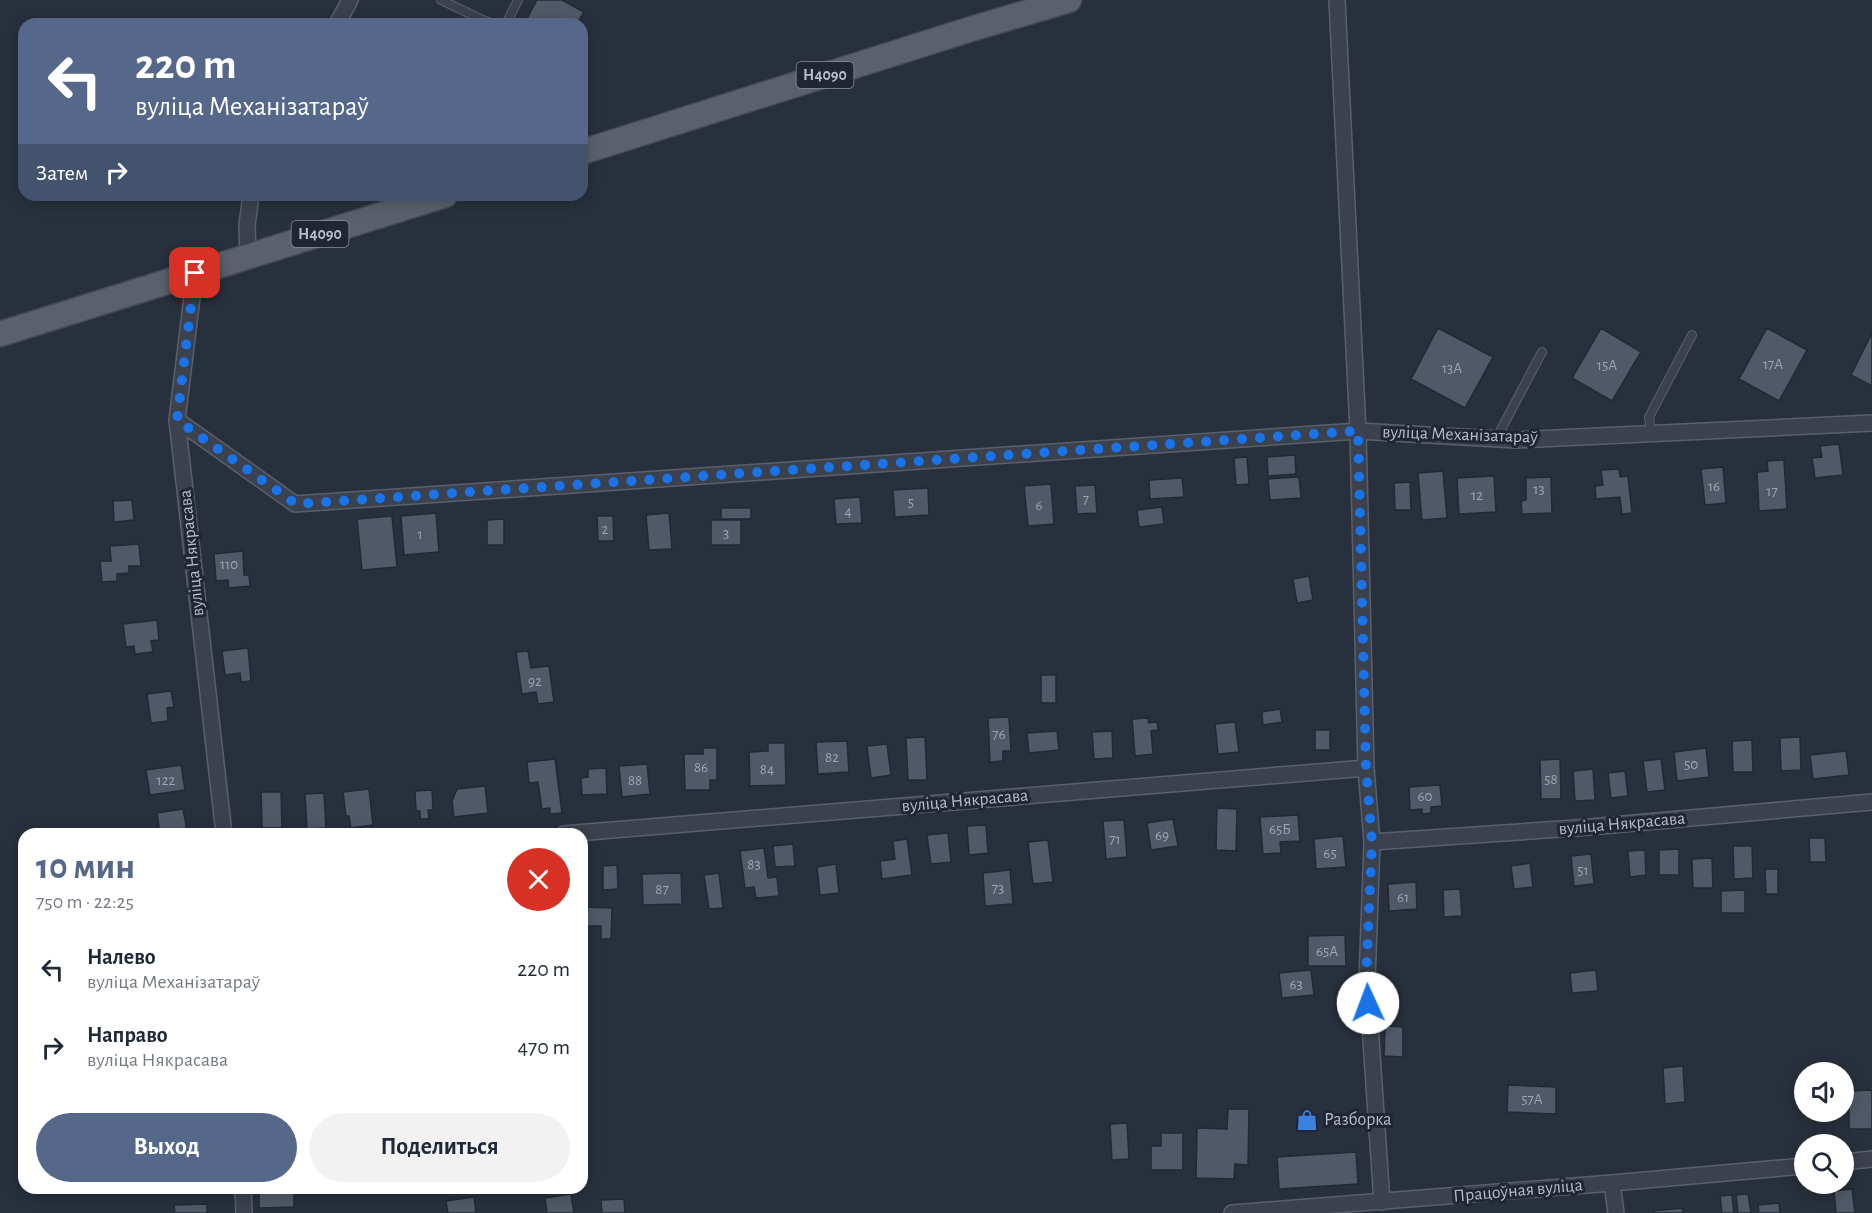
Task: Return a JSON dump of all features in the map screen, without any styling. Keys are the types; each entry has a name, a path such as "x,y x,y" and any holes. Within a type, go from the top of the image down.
{"main road":[{"name":"Н4090","path":"588,150 1070,0"},
{"name":"Н4090","path":"0,334 426,201"}],"street":[{"path":"340,18 350,0"},
{"path":"1337,0 1358,431 1366,768 1372,842 1366,981 1382,1202"},
{"path":"248,256 247,225 250,201"},
{"name":"вуліца Някрасава","path":"195,273 177,420 223,828"},
{"name":"вуліца Механізатараў","path":"177,420 296,504 1358,431 1516,440 1872,423"},
{"name":"вуліца Някрасава","path":"588,832 1366,768"},
{"name":"вуліца Някрасава","path":"1372,842 1590,828 1872,802"},
{"path":"1854,1161 1872,1159"},
{"name":"Працоўная вуліца","path":"1232,1213 1311,1209 1794,1167"},
{"path":"1612,1184 1616,1213"},
{"path":"243,1194 244,1213"}],"lane":[{"path":"441,0 475,18"},
{"path":"509,18 518,0"},
{"path":"1651,434 1649,417 1692,335"},
{"path":"1496,439 1542,352"}],"building":[{"path":"537,0 562,0 584,12 580,18 527,18"},
{"path":"1438,328 1493,357 1465,408 1411,379"},
{"path":"1601,328 1641,352 1612,401 1572,378"},
{"path":"1767,328 1807,350 1779,401 1739,379"},
{"path":"1872,333 1872,386 1851,375"},
{"path":"1839,444 1843,475 1815,478 1812,458 1822,457 1820,446"},
{"path":"1295,455 1296,474 1268,476 1267,457"},
{"path":"1247,457 1249,484 1236,485 1234,458"},
{"path":"1784,460 1787,509 1759,511 1757,472 1768,471 1767,461"},
{"path":"1723,467 1726,503 1705,505 1701,469"},
{"path":"1619,469 1620,477 1628,476 1632,513 1622,514 1620,497 1596,499 1595,486 1603,485 1601,470"},
{"path":"1443,471 1447,518 1422,520 1418,473"},
{"path":"1494,476 1496,512 1459,514 1457,478"},
{"path":"1299,477 1301,498 1270,500 1268,479"},
{"path":"1551,477 1552,513 1522,514 1521,501 1526,500 1526,478"},
{"path":"1182,478 1184,497 1150,499 1149,480"},
{"path":"1410,482 1411,510 1395,510 1394,483"},
{"path":"1051,484 1054,524 1028,526 1024,486"},
{"path":"1095,485 1097,513 1077,514 1075,486"},
{"path":"928,488 929,515 895,517 893,490"},
{"path":"860,497 862,523 836,524 834,499"},
{"path":"132,500 134,520 114,522 113,501"},
{"path":"1162,507 1164,524 1139,527 1137,510"},
{"path":"721,508 751,508 751,519 721,519"},
{"path":"436,513 439,552 404,555 401,516"},
{"path":"669,513 672,549 649,550 646,515"},
{"path":"392,516 397,567 362,570 357,519"},
{"path":"597,516 613,516 614,541 598,541"},
{"path":"504,519 504,545 487,545 487,520"},
{"path":"711,520 741,520 741,545 711,545"},
{"path":"139,544 141,566 129,566 129,573 117,574 117,581 102,582 100,561 111,561 110,546"},
{"path":"243,551 244,575 249,575 250,586 229,588 228,580 216,581 214,554"},
{"path":"1309,576 1313,600 1297,603 1293,579"},
{"path":"157,620 159,640 151,641 153,652 135,654 134,646 126,647 123,624"},
{"path":"248,648 251,681 241,682 240,673 225,675 222,651"},
{"path":"528,651 531,668 549,666 554,702 538,704 536,692 522,694 516,652"},
{"path":"1041,675 1056,675 1056,703 1041,703"},
{"path":"171,691 174,707 167,708 168,721 151,723 147,694"},
{"path":"1280,709 1282,722 1263,725 1262,712"},
{"path":"1009,717 1011,751 1003,751 1003,761 990,762 988,718"},
{"path":"1148,718 1149,723 1157,722 1158,730 1151,731 1153,754 1135,756 1132,719"},
{"path":"1235,722 1239,752 1218,754 1215,724"},
{"path":"1315,730 1330,730 1330,750 1315,750"},
{"path":"1057,731 1059,750 1029,753 1027,733"},
{"path":"1112,731 1113,758 1094,759 1092,732"},
{"path":"925,737 927,780 908,780 906,738"},
{"path":"1800,737 1801,770 1781,771 1780,738"},
{"path":"1752,740 1753,772 1733,772 1732,741"},
{"path":"847,741 849,772 818,774 816,742"},
{"path":"768,743 785,743 786,785 750,786 749,752 768,751"},
{"path":"887,744 891,775 871,778 867,746"},
{"path":"703,748 717,748 717,780 710,780 710,790 685,790 684,754 703,754"},
{"path":"1706,748 1709,777 1677,781 1674,752"},
{"path":"1846,751 1849,775 1813,779 1810,755"},
{"path":"555,759 562,813 550,814 550,808 542,809 538,782 529,783 527,762"},
{"path":"1560,759 1561,799 1541,799 1540,760"},
{"path":"1661,759 1665,790 1647,792 1643,761"},
{"path":"647,764 650,794 622,797 619,766"},
{"path":"181,765 185,790 150,795 146,770"},
{"path":"606,768 607,794 582,795 581,778 588,777 588,769"},
{"path":"1593,769 1595,800 1575,801 1573,771"},
{"path":"1625,771 1628,796 1611,798 1608,773"},
{"path":"1440,785 1442,806 1431,807 1431,813 1422,814 1422,809 1410,810 1409,787"},
{"path":"485,786 488,813 454,817 452,801 457,789"},
{"path":"369,789 373,825 351,828 349,816 346,816 343,792"},
{"path":"432,790 433,810 428,810 429,819 420,819 420,811 416,811 415,791"},
{"path":"261,792 281,792 282,828 262,828"},
{"path":"324,793 326,828 307,828 305,794"},
{"path":"1217,808 1237,809 1236,851 1216,850"},
{"path":"183,809 187,828 159,828 157,813"},
{"path":"1298,815 1300,841 1280,842 1281,853 1263,854 1260,817"},
{"path":"1173,819 1178,846 1151,850 1147,823"},
{"path":"1124,820 1127,857 1106,859 1103,821"},
{"path":"986,825 988,853 969,855 967,826"},
{"path":"948,833 951,862 931,864 927,835"},
{"path":"1343,836 1346,867 1316,869 1314,839"},
{"path":"1809,838 1825,838 1826,862 1810,862"},
{"path":"907,839 912,875 882,879 880,861 895,859 893,841"},
{"path":"1048,840 1053,882 1033,884 1028,842"},
{"path":"793,844 795,866 775,867 773,846"},
{"path":"1733,846 1752,846 1753,878 1734,879"},
{"path":"764,848 768,878 777,877 779,896 756,898 754,887 745,888 740,851"},
{"path":"1679,849 1679,875 1659,875 1659,850"},
{"path":"1645,850 1646,875 1630,877 1628,851"},
{"path":"1591,854 1594,884 1574,886 1571,856"},
{"path":"1712,858 1713,888 1693,888 1692,859"},
{"path":"1530,863 1533,887 1514,889 1511,866"},
{"path":"836,864 839,893 820,895 817,867"},
{"path":"617,865 618,889 603,890 603,866"},
{"path":"1765,869 1778,869 1778,894 1766,894"},
{"path":"1010,870 1013,904 985,906 983,873"},
{"path":"681,873 682,904 643,905 642,874"},
{"path":"719,873 723,908 709,909 704,875"},
{"path":"1416,882 1417,909 1389,911 1388,884"},
{"path":"1460,889 1462,916 1444,917 1443,890"},
{"path":"1745,890 1745,913 1721,913 1721,891"},
{"path":"588,907 612,908 611,939 601,939 601,926 588,926"},
{"path":"1345,935 1346,966 1308,966 1308,936"},
{"path":"1311,970 1314,995 1282,998 1279,973"},
{"path":"1596,970 1598,991 1572,993 1570,973"},
{"path":"1385,1026 1403,1027 1403,1057 1384,1056"},
{"path":"1683,1066 1685,1102 1665,1104 1663,1068"},
{"path":"1508,1085 1556,1087 1556,1114 1507,1112"},
{"path":"1872,1090 1872,1129 1849,1129 1849,1122 1854,1122 1854,1091"},
{"path":"1228,1109 1249,1109 1248,1165 1235,1164 1234,1179 1196,1178 1197,1128 1227,1129"},
{"path":"1127,1123 1129,1159 1112,1160 1110,1124"},
{"path":"1161,1133 1183,1133 1183,1170 1151,1170 1151,1146 1161,1146"},
{"path":"1356,1152 1358,1184 1279,1189 1277,1157"},
{"path":"259,1194 294,1194 294,1207 259,1208"},
{"path":"571,1194 574,1213 547,1213 545,1198"},
{"path":"1748,1194 1751,1213 1738,1213 1736,1195"},
{"path":"1834,1194 1853,1194 1855,1213 1836,1213"},
{"path":"1732,1195 1734,1213 1722,1213 1720,1196"},
{"path":"474,1197 476,1213 448,1213 446,1201"},
{"path":"624,1199 625,1213 602,1213 601,1200"},
{"path":"1779,1203 1780,1213 1759,1213 1758,1205"},
{"path":"207,1204 207,1213 175,1213 174,1205"},
{"path":"1682,1208 1683,1213 1653,1213 1653,1211"}],"place":[{"name":"Разборка","path":"1307,1120"}],"route":[{"path":"195,273 177,420 296,504 1358,431 1366,768 1372,842 1366,981 1368,1003"}]}
